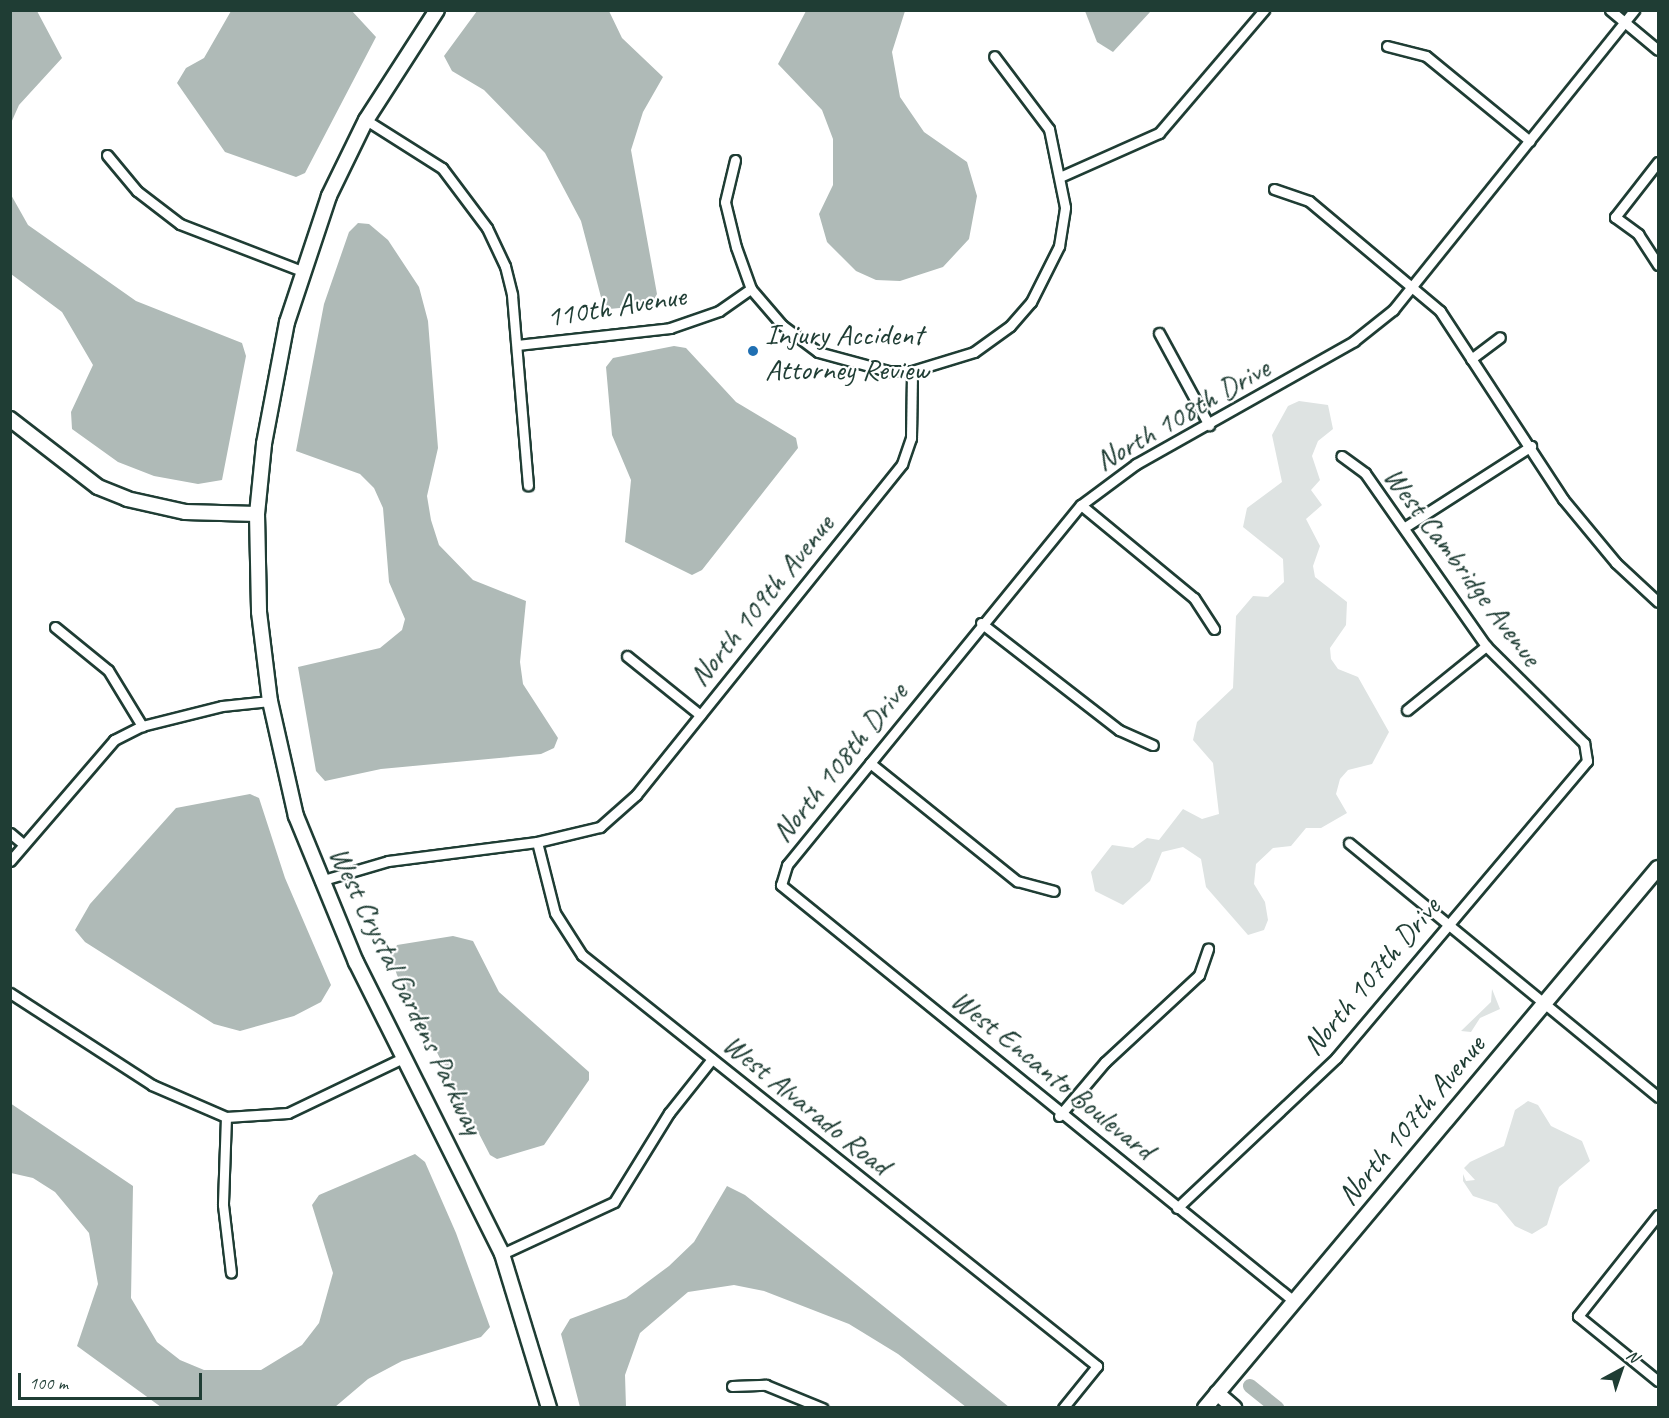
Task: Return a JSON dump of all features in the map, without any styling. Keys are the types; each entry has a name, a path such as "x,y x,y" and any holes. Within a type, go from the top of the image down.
{"street":[{"name":"West Crystal Gardens Parkway","path":"437,10 366,120 302,271 276,372 257,514 259,612 270,701 296,816 320,881 502,1254 549,1407"},
{"path":"1062,176 1111,159 1158,133 1264,10"},
{"path":"1610,10 1659,50"},
{"name":"North 108th Drive","path":"781,885 787,865 981,623 1081,505 1119,474 1354,341 1412,286 1634,10"},
{"path":"1387,46 1426,57 1530,141"},
{"path":"735,160 725,202 751,289 782,326 818,352 854,366 912,370 974,352 1010,326 1031,302 1059,246 1065,207 1062,176 1049,129 994,56"},
{"path":"366,120 442,168 467,197 505,266 517,345 528,485"},
{"path":"107,155 137,191 180,224 302,271"},
{"path":"1659,162 1615,217 1638,234 1659,265"},
{"path":"1274,189 1309,201 1440,311 1591,535 1659,602"},
{"name":"110th Avenue","path":"517,345 670,328 719,311 751,289"},
{"path":"1159,333 1209,425"},
{"path":"1471,358 1500,337"},
{"name":"North 109th Avenue","path":"320,881 388,861 537,842 600,827 636,795 902,464 911,438 912,370"},
{"path":"10,419 98,487 127,499 185,512 257,514"},
{"path":"1405,526 1531,446"},
{"name":"West Cambridge Avenue","path":"1342,456 1365,473 1405,526 1486,646 1584,743 1587,761"},
{"path":"1081,505 1194,598 1214,629"},
{"path":"981,623 1119,730 1153,745"},
{"path":"55,627 108,670 142,726"},
{"path":"1407,710 1486,646"},
{"path":"627,656 700,715"},
{"path":"10,861 102,751 142,726 222,706 270,701"},
{"name":"North 107th Drive","path":"1177,1208 1336,1058 1587,761"},
{"path":"870,763 1017,881 1054,891"},
{"path":"10,833 23,844"},
{"name":"West Alvarado Road","path":"537,842 555,913 582,955 1097,1366 1063,1407"},
{"path":"1349,843 1542,1004 1659,1097"},
{"name":"North 107th Avenue","path":"1205,1407 1542,1004 1659,868"},
{"name":"West Encanto Boulevard","path":"781,885 1059,1116 1295,1302"},
{"path":"1059,1116 1105,1062 1198,975 1208,949"},
{"path":"10,993 152,1085 226,1117 288,1113 405,1057"},
{"path":"502,1254 614,1202 669,1113 712,1059"},
{"path":"226,1117 223,1205 231,1274"},
{"path":"1659,1215 1578,1316 1659,1381"},
{"path":"732,1386 766,1385 822,1407"},
{"path":"1217,1393 1234,1407"}],"shaded area":[{"path":"11,10 37,11 62,58 19,105 11,123"},
{"path":"1085,10 1151,11 1113,52 1097,42"},
{"path":"231,11 352,11 376,37 305,173 296,177 225,152 177,83 186,68 204,58"},
{"path":"477,11 609,11 622,38 663,77 643,112 631,150 657,294 651,305 609,309 602,301 581,221 545,153 484,90 452,71 444,56"},
{"path":"806,11 905,11 892,52 900,97 924,132 967,162 977,196 969,239 943,267 900,281 876,280 856,271 827,242 819,214 833,185 833,139 822,110 778,64"},
{"path":"10,193 28,225 136,301 242,343 246,356 222,480 198,484 154,476 118,462 72,429 71,412 93,365 62,312 11,274"},
{"path":"358,223 369,224 388,240 419,287 428,321 438,448 427,496 431,520 439,545 473,580 526,601 520,662 523,684 558,738 554,748 541,754 381,769 325,781 316,771 298,667 380,648 402,630 405,619 389,582 383,508 374,488 360,474 296,451 324,304 349,232"},
{"path":"674,346 686,348 736,402 796,438 798,448 702,570 692,575 625,542 631,480 612,435 606,367 613,358"},
{"path":"1299,401 1328,405 1333,429 1318,441 1312,456 1320,480 1311,490 1322,505 1306,519 1320,546 1313,566 1315,577 1347,602 1346,625 1330,648 1331,659 1338,669 1358,677 1389,732 1372,764 1348,770 1340,779 1336,794 1347,813 1321,828 1306,828 1291,846 1273,848 1256,864 1254,884 1265,902 1268,920 1264,930 1248,935 1206,887 1201,859 1183,847 1162,852 1150,881 1123,905 1095,891 1091,872 1112,845 1133,848 1147,838 1159,840 1183,809 1202,819 1219,814 1213,763 1193,740 1197,722 1233,688 1236,616 1253,596 1268,597 1284,582 1283,559 1243,527 1247,508 1282,482 1272,435 1288,406"},
{"path":"250,794 259,798 285,878 331,985 321,1002 294,1016 240,1031 214,1024 85,942 75,930 90,904 176,808"},
{"path":"453,936 473,941 499,992 589,1072 589,1080 544,1145 497,1159 490,1155 397,975 391,957 397,945"},
{"path":"1492,989 1500,1009 1480,1018 1471,1032 1461,1031 1491,1002"},
{"path":"1528,1101 1538,1105 1551,1126 1582,1141 1590,1161 1559,1187 1547,1225 1532,1234 1515,1226 1497,1204 1473,1196 1463,1181 1463,1174 1466,1181 1475,1180 1464,1168 1470,1162 1504,1146 1515,1110"},
{"path":"10,1103 133,1186 131,1298 157,1342 180,1360 204,1370 261,1370 302,1345 319,1323 333,1273 312,1205 319,1195 415,1154 425,1162 456,1233 490,1327 481,1337 402,1361 368,1379 335,1407 161,1407 77,1346 98,1284 89,1233 55,1192 33,1178 11,1173"},
{"path":"727,1186 745,1195 1009,1407 966,1407 898,1354 849,1324 764,1291 734,1285 688,1292 640,1333 625,1375 626,1407 580,1407 561,1334 570,1319 626,1298 669,1266 694,1242"}],"waterway":[{"path":"1250,1386 1277,1408"}],"place":[{"name":"Injury Accident Attorney Review","path":"753,351"}]}
